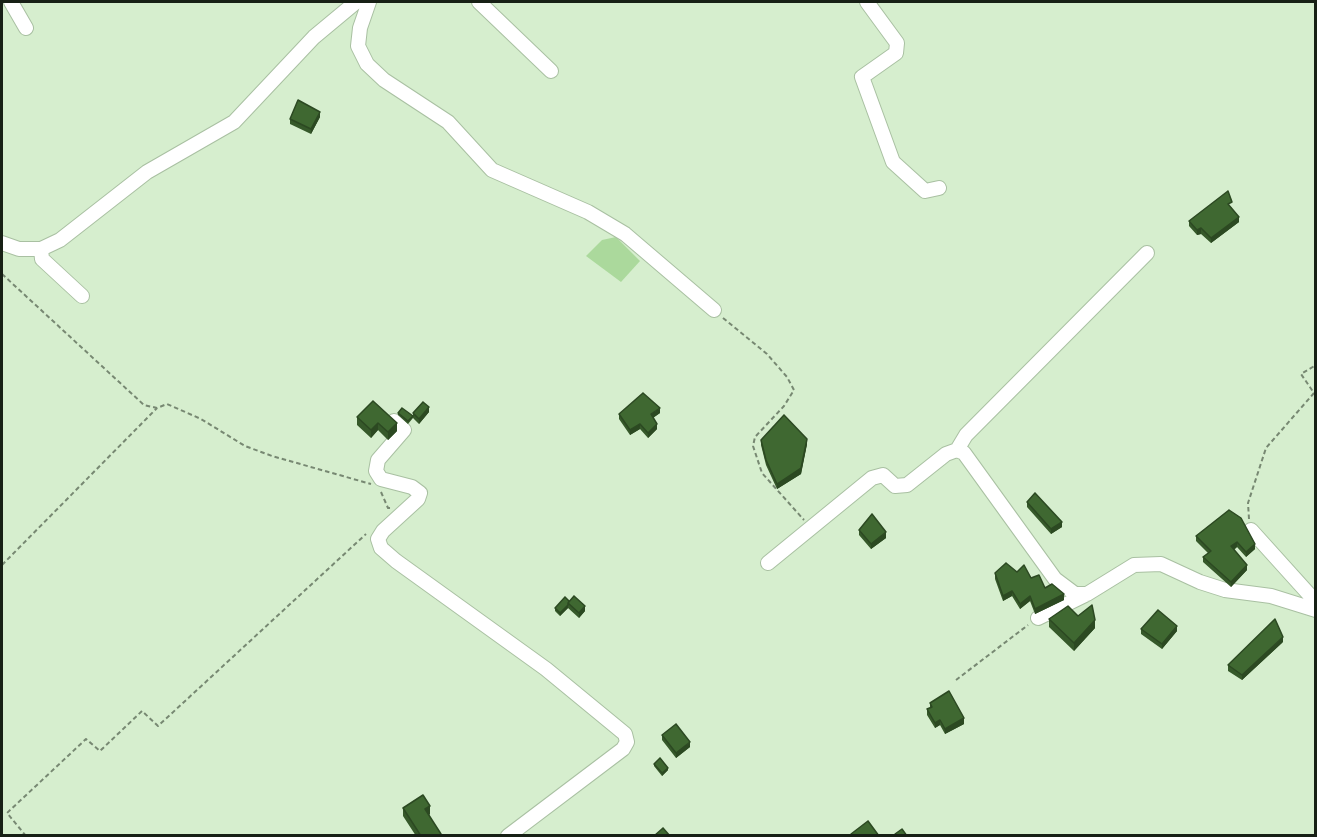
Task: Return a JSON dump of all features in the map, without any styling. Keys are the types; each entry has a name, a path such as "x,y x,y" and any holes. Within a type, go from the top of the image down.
{"street":[{"path":"11,2 26,28"},
{"path":"2,243 19,249 41,249 60,240 164,161 234,122 314,37 356,2"},
{"path":"369,2 360,28 358,46 367,64 384,80 448,122 492,170 588,212 625,234 714,310"},
{"path":"479,2 550,71"},
{"path":"867,2 897,43 896,53 862,77 893,162 926,191 939,188"},
{"path":"41,249 42,260 82,296"},
{"path":"768,563 810,526 872,478 883,475 895,486 907,485 946,454 957,450 966,435 1147,253"},
{"path":"394,421 404,430 378,460 376,471 381,479 412,487 420,493 418,499 383,531 378,539 381,548 546,669 625,734 627,742 623,749 508,836"},
{"path":"957,450 964,453 1055,579 1076,594 1087,594"},
{"path":"1251,530 1316,602"},
{"path":"1038,618 1087,594 1134,565 1161,564 1209,585 1271,596 1316,610"}],"path":[{"path":"2,274 144,405 157,408"},
{"path":"714,310 767,354 787,377 794,390 784,406 755,437 753,446 762,473 810,526"},
{"path":"1251,530 1248,503 1266,448 1314,393 1301,374 1316,365"},
{"path":"2,565 157,408 167,404 201,419 245,446 380,487 388,508 394,508 386,515"},
{"path":"26,836 8,813 86,739 100,751 142,711 158,726 369,531"},
{"path":"956,680 1038,618"}],"shaded area":[{"path":"616,237 640,261 621,282 586,256 602,240"}],"building":[{"path":"298,100 320,112 311,129 290,119"},
{"path":"1228,191 1232,202 1228,204 1239,217 1211,238 1201,228 1197,230 1189,221"},
{"path":"643,393 660,408 651,414 657,424 648,433 640,424 630,430 619,414"},
{"path":"373,401 397,423 388,432 378,423 371,430 357,417"},
{"path":"423,402 429,407 419,419 413,413"},
{"path":"402,408 413,416 408,421 398,413"},
{"path":"784,415 807,439 801,468 777,484 766,460 761,440"},
{"path":"1035,493 1062,522 1051,529 1027,502"},
{"path":"1229,510 1241,518 1255,544 1246,552 1237,542 1231,546 1247,565 1231,582 1203,557 1211,551 1196,536"},
{"path":"872,514 886,532 871,544 859,530"},
{"path":"1006,563 1017,572 1024,565 1031,578 1039,575 1045,588 1052,584 1064,594 1035,609 1030,596 1020,604 1012,591 1003,596 995,573"},
{"path":"574,596 585,606 579,613 568,603"},
{"path":"565,597 569,601 568,605 560,613 555,608"},
{"path":"1092,605 1095,620 1074,643 1049,619 1068,606 1078,616"},
{"path":"1158,610 1177,626 1162,644 1141,629"},
{"path":"1275,619 1283,637 1242,675 1228,665"},
{"path":"949,691 964,718 945,729 940,720 935,723 927,709 932,707 930,703"},
{"path":"676,724 690,742 676,753 662,735"},
{"path":"660,758 668,768 662,773 654,764"},
{"path":"423,795 430,806 425,809 441,834 439,836 421,836 403,808"},
{"path":"868,821 879,836 852,836 851,834"},
{"path":"663,828 670,836 654,836"},
{"path":"902,829 907,836 896,836 895,834"}]}
